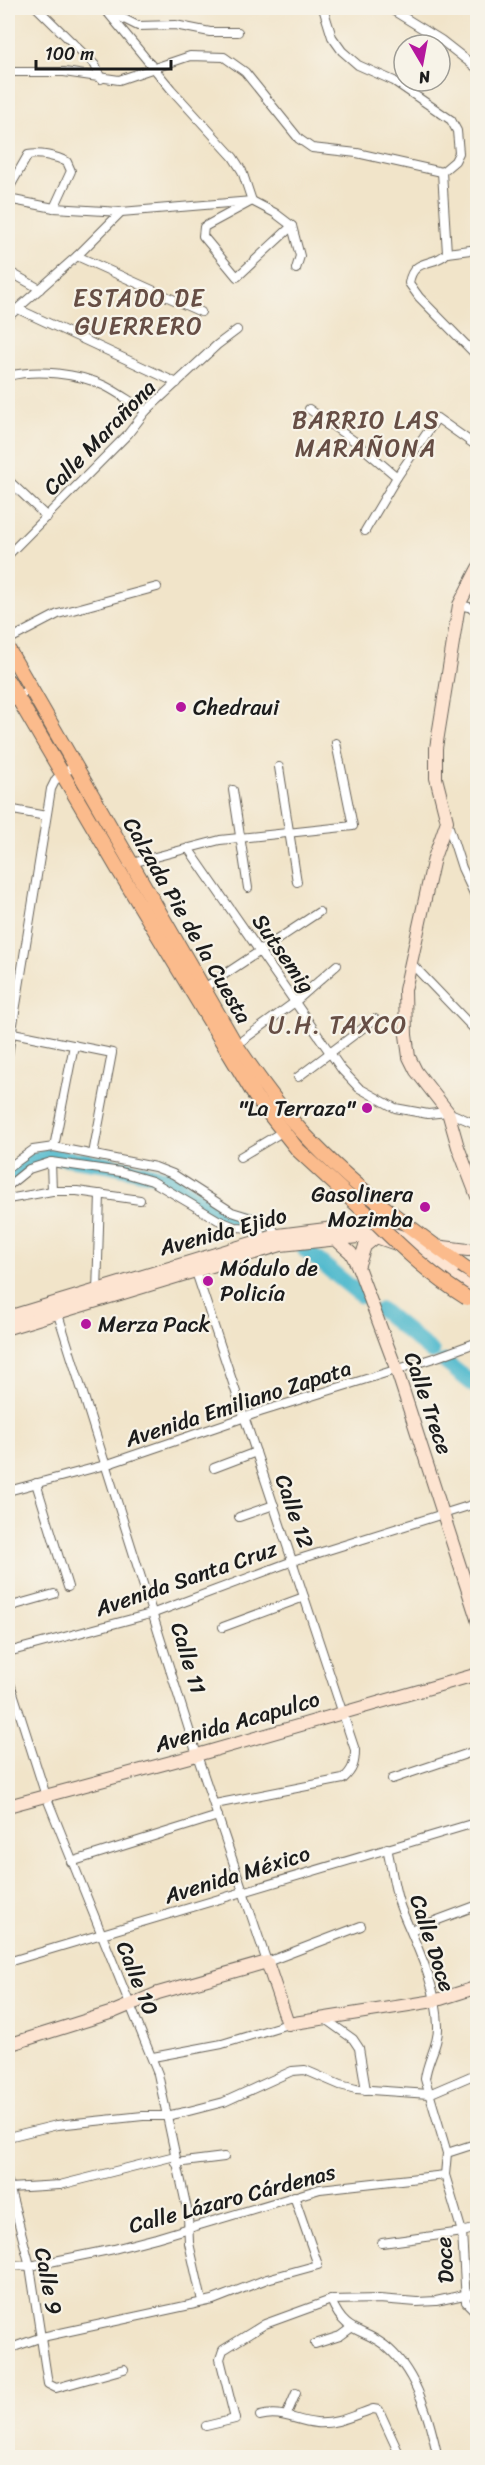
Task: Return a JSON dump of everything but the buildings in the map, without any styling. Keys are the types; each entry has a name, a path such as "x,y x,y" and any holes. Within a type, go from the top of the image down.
{"main road":[{"name":"Calzada Pie de la Cuesta","path":"8,649 74,766 124,866 243,1077 282,1132 416,1262 440,1281 474,1298"},
{"name":"Calzada Pie de la Cuesta","path":"8,681 12,700 204,988 236,1045 268,1091 297,1127 343,1173 383,1207 477,1277"},
{"path":"374,1220 383,1207"}],"street":[{"path":"37,8 95,65 101,79"},
{"path":"323,8 332,37 342,51 358,65 394,81 451,120 457,131 459,153 442,172"},
{"path":"389,8 441,40 477,69"},
{"path":"105,9 138,26 175,25 210,32 238,32"},
{"path":"105,9 232,157 242,171 252,201"},
{"path":"8,72 64,72 119,80 190,56 224,57 245,72 299,139 312,148 357,153 442,172"},
{"path":"8,190 28,155 61,158 67,162 71,171 54,208"},
{"path":"442,172 447,253"},
{"path":"8,199 54,208 121,212 252,201 275,213 292,226 300,256 296,269"},
{"path":"252,201 204,227 202,236 237,277 292,226"},
{"path":"8,317 77,256 121,212"},
{"path":"477,249 447,253 442,258 420,264 411,273 409,283 477,357"},
{"path":"77,256 201,312"},
{"path":"8,271 40,289"},
{"path":"18,309 177,383"},
{"name":"Calle Marañona","path":"8,555 128,434 146,411 217,345 237,330"},
{"path":"8,376 33,373 88,380 105,386 146,411"},
{"path":"309,409 357,442 397,477"},
{"path":"364,531 437,418 477,447"},
{"path":"8,480 47,517"},
{"path":"477,568 459,605 436,748 436,778 447,821 462,868 477,902"},
{"path":"8,640 58,614 157,587"},
{"path":"459,605 477,609"},
{"path":"12,700 31,687"},
{"path":"124,866 220,840 353,826 336,743"},
{"path":"8,1055 9,1032 51,789 56,779 74,766"},
{"path":"279,767 297,882"},
{"path":"233,790 248,888"},
{"path":"8,809 46,816"},
{"path":"447,821 434,858 410,962 405,990 406,1035 409,1057 416,1071 448,1112 477,1199"},
{"name":"Sutsemig","path":"188,848 342,1070 359,1088 395,1108 428,1114 448,1112"},
{"path":"204,988 319,912"},
{"path":"410,962 477,1033"},
{"path":"236,1045 295,1002 337,965"},
{"path":"297,1077 375,1019"},
{"path":"9,1032 112,1053 93,1154"},
{"path":"54,1147 74,1045"},
{"path":"448,1112 477,1125"},
{"path":"240,1157 282,1132"},
{"path":"8,1168 33,1150 54,1147 155,1167 173,1174 232,1212 270,1224 279,1240"},
{"path":"51,1162 52,1191"},
{"path":"8,1186 29,1169 51,1162 121,1172 152,1180 218,1220 235,1227 256,1228 265,1239"},
{"path":"8,1198 52,1191 77,1191 140,1200"},
{"path":"98,1295 100,1194"},
{"name":"Avenida Ejido","path":"8,1317 56,1307 279,1240 334,1228 372,1227 409,1239 477,1282"},
{"path":"358,1267 366,1246 376,1237"},
{"name":"Avenida Ejido","path":"194,1265 265,1239 376,1237 405,1248 474,1298"},
{"name":"Calle Trece","path":"334,1238 351,1253 358,1267 397,1371 477,1622"},
{"path":"435,1246 477,1249"},
{"name":"Calle 12","path":"194,1265 356,1750 355,1762 350,1773 343,1779 214,1804"},
{"name":"Avenida Ejido","path":"8,1328 56,1307"},
{"name":"Calle 11","path":"56,1307 197,1755 288,2024"},
{"name":"Avenida Emiliano Zapata","path":"8,1491 105,1465 245,1417 397,1371 477,1342"},
{"path":"214,1468 256,1452"},
{"path":"36,1483 68,1587"},
{"name":"Avenida Santa Cruz","path":"8,1652 154,1613 294,1561 477,1503"},
{"path":"239,1517 274,1504"},
{"path":"8,1607 54,1594"},
{"path":"224,1628 304,1597"},
{"name":"Avenida Acapulco","path":"8,1806 439,1687 477,1674"},
{"name":"Calle 10","path":"8,1677 46,1796 71,1862 153,2057 188,2214 189,2243 202,2301"},
{"path":"392,1779 477,1750"},
{"path":"71,1862 218,1816"},
{"name":"Avenida México","path":"8,1962 100,1932 245,1892 477,1822"},
{"name":"Calle Doce","path":"387,1848 401,1910 424,1962 434,2001 438,2025 437,2038 426,2068 425,2079 447,2153"},
{"path":"411,1930 477,1905"},
{"path":"8,2045 113,2012 158,1993 267,1962 361,1926"},
{"path":"153,2057 222,2044 288,2024 434,2001 477,1988"},
{"path":"325,2019 353,2039 359,2048 366,2090"},
{"path":"8,2137 57,2125 143,2116 166,2116 224,2102 292,2071 305,2070 340,2085 366,2090 429,2094 477,2073"},
{"path":"447,2153 477,2143"},
{"name":"Doce","path":"447,2153 444,2175 462,2232 465,2295"},
{"path":"8,2185 60,2185 175,2159 224,2157"},
{"name":"Calle Lázaro Cárdenas","path":"8,2265 30,2266 114,2249 320,2189 444,2175"},
{"name":"Calle 9","path":"8,2185 10,2202 30,2266 48,2384 56,2388 124,2369"},
{"path":"8,2349 42,2337 213,2300 267,2279 318,2265 294,2196"},
{"path":"382,2243 477,2228"},
{"path":"206,2426 235,2419 220,2359 223,2350 265,2324 331,2300 436,2301 477,2292"},
{"path":"465,2295 468,2306 477,2314"},
{"path":"331,2300 338,2316 351,2328 380,2342 400,2360 426,2414 438,2457"},
{"path":"315,2344 339,2336 351,2328"},
{"path":"287,2414 296,2393"},
{"path":"260,2416 271,2413 287,2414 303,2421 329,2423 373,2409 379,2410 401,2457"}],"waterway":[{"path":"8,1178 27,1162 47,1155 107,1164 167,1178 218,1212 259,1226"},
{"path":"305,1250 362,1296"},
{"path":"381,1310 432,1352"},
{"path":"445,1362 478,1388"}],"place":[{"name":"Chedraui","path":"181,707"},
{"name":"\"La Terraza\"","path":"367,1108"},
{"name":"Gasolinera Mozimba","path":"425,1207"},
{"name":"Módulo de Policía","path":"208,1281"},
{"name":"Merza Pack","path":"86,1324"}],"district":[{"name":"ESTADO DE GUERRERO","path":"139,312"},
{"name":"BARRIO LAS MARAÑONA","path":"366,434"},
{"name":"U.H. TAXCO","path":"338,1025"}]}
